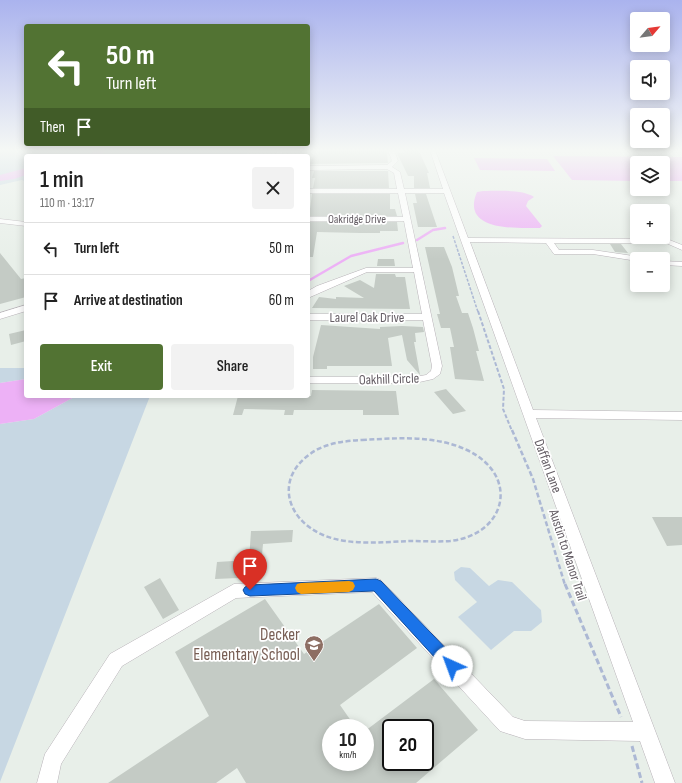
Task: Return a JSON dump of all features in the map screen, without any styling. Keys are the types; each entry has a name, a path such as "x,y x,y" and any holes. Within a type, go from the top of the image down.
{"street":[{"name":"Oakhill Circle","path":"310,380 415,380 429,377 436,372 437,366 399,187"},
{"name":"Daffan Lane","path":"445,187 665,783"},
{"path":"310,192 447,191"},
{"name":"Oakridge Drive","path":"310,219 406,220"},
{"path":"0,221 24,224"},
{"path":"465,240 666,241 682,248"},
{"path":"548,240 557,252 592,252 630,259"},
{"path":"670,263 682,264"},
{"path":"310,294 320,288 366,270 416,270"},
{"path":"0,316 24,309"},
{"name":"Laurel Oak Drive","path":"310,317 426,317"},
{"path":"529,414 682,416"},
{"path":"47,783 52,761 116,660 234,591 376,585 507,724 525,730 646,732"}],"path":[{"name":"Austin to Manor Trail","path":"451,231 504,390 503,410 533,479 561,574 586,637 628,732 642,783"},
{"path":"434,440 465,449 485,462 498,479 502,495 499,512 488,526 472,535 455,541 350,542 333,539 318,533 300,520 294,510 289,490 291,473 297,465 311,453 331,444 348,441 434,440"}],"shaded area":[{"path":"502,191 529,194 534,197 528,201 526,206 542,226 540,228 506,227 494,225 484,221 477,214 474,205 477,192"},
{"path":"0,368 24,368 24,379 0,383"},
{"path":"24,379 24,398 72,398 34,419 0,424 0,383"},
{"path":"72,398 149,398 0,782 0,424 34,419"},
{"path":"461,567 470,568 489,586 498,580 512,582 541,610 542,622 531,631 514,631 491,650 458,617 477,602 455,580 454,572"}],"building":[{"path":"313,187 389,187 389,188 313,188"},
{"path":"414,187 430,187 430,188 414,188"},
{"path":"312,194 390,194 390,209 395,209 397,216 310,216"},
{"path":"415,194 426,194 437,227 418,227 413,203 417,203"},
{"path":"310,222 397,222 398,231 380,231 380,233 317,232 313,257 310,257"},
{"path":"610,244 621,244 628,253 615,252"},
{"path":"425,247 444,247 452,267 459,296 456,296 462,313 468,313 473,328 479,351 476,351 484,381 455,379 450,347 454,347 450,328 441,328 437,314 440,314"},
{"path":"0,253 21,279 24,278 24,298 0,304"},
{"path":"378,259 394,259 395,266 377,266"},
{"path":"376,274 395,274 396,277 405,277 410,309 312,308 319,297 336,299 336,297 364,298 344,286 360,280 374,288"},
{"path":"321,325 380,329 380,327 423,327 424,332 415,333 416,342 414,342 420,375 407,360 402,335 388,338 392,366 327,366 327,369 313,369 313,357"},
{"path":"24,330 24,342 11,345 9,334"},
{"path":"446,389 466,411 453,414 434,392"},
{"path":"312,390 396,391 399,415 363,415 363,410 294,410 293,415 284,415 285,410 244,409 242,415 233,415 237,398 310,398"},
{"path":"652,517 682,517 682,545 667,546"},
{"path":"293,530 292,542 263,544 260,577 215,579 217,562 249,560 251,531"},
{"path":"160,578 179,610 163,619 144,587"},
{"path":"265,599 304,654 379,604 417,648 340,705 350,719 322,719 322,771 374,771 374,724 434,679 478,730 434,768 434,719 382,719 382,771 430,771 416,783 246,783 237,768 216,783 108,783 209,716 175,652"}],"waterway":[{"path":"417,240 433,230 445,228"},
{"path":"310,280 351,256 403,243"}],"slow traffic":[{"path":"301,588 349,586"}],"place":[{"name":"Decker Elementary School","path":"314,662"}],"route":[{"path":"250,590 376,585 452,666"}]}
